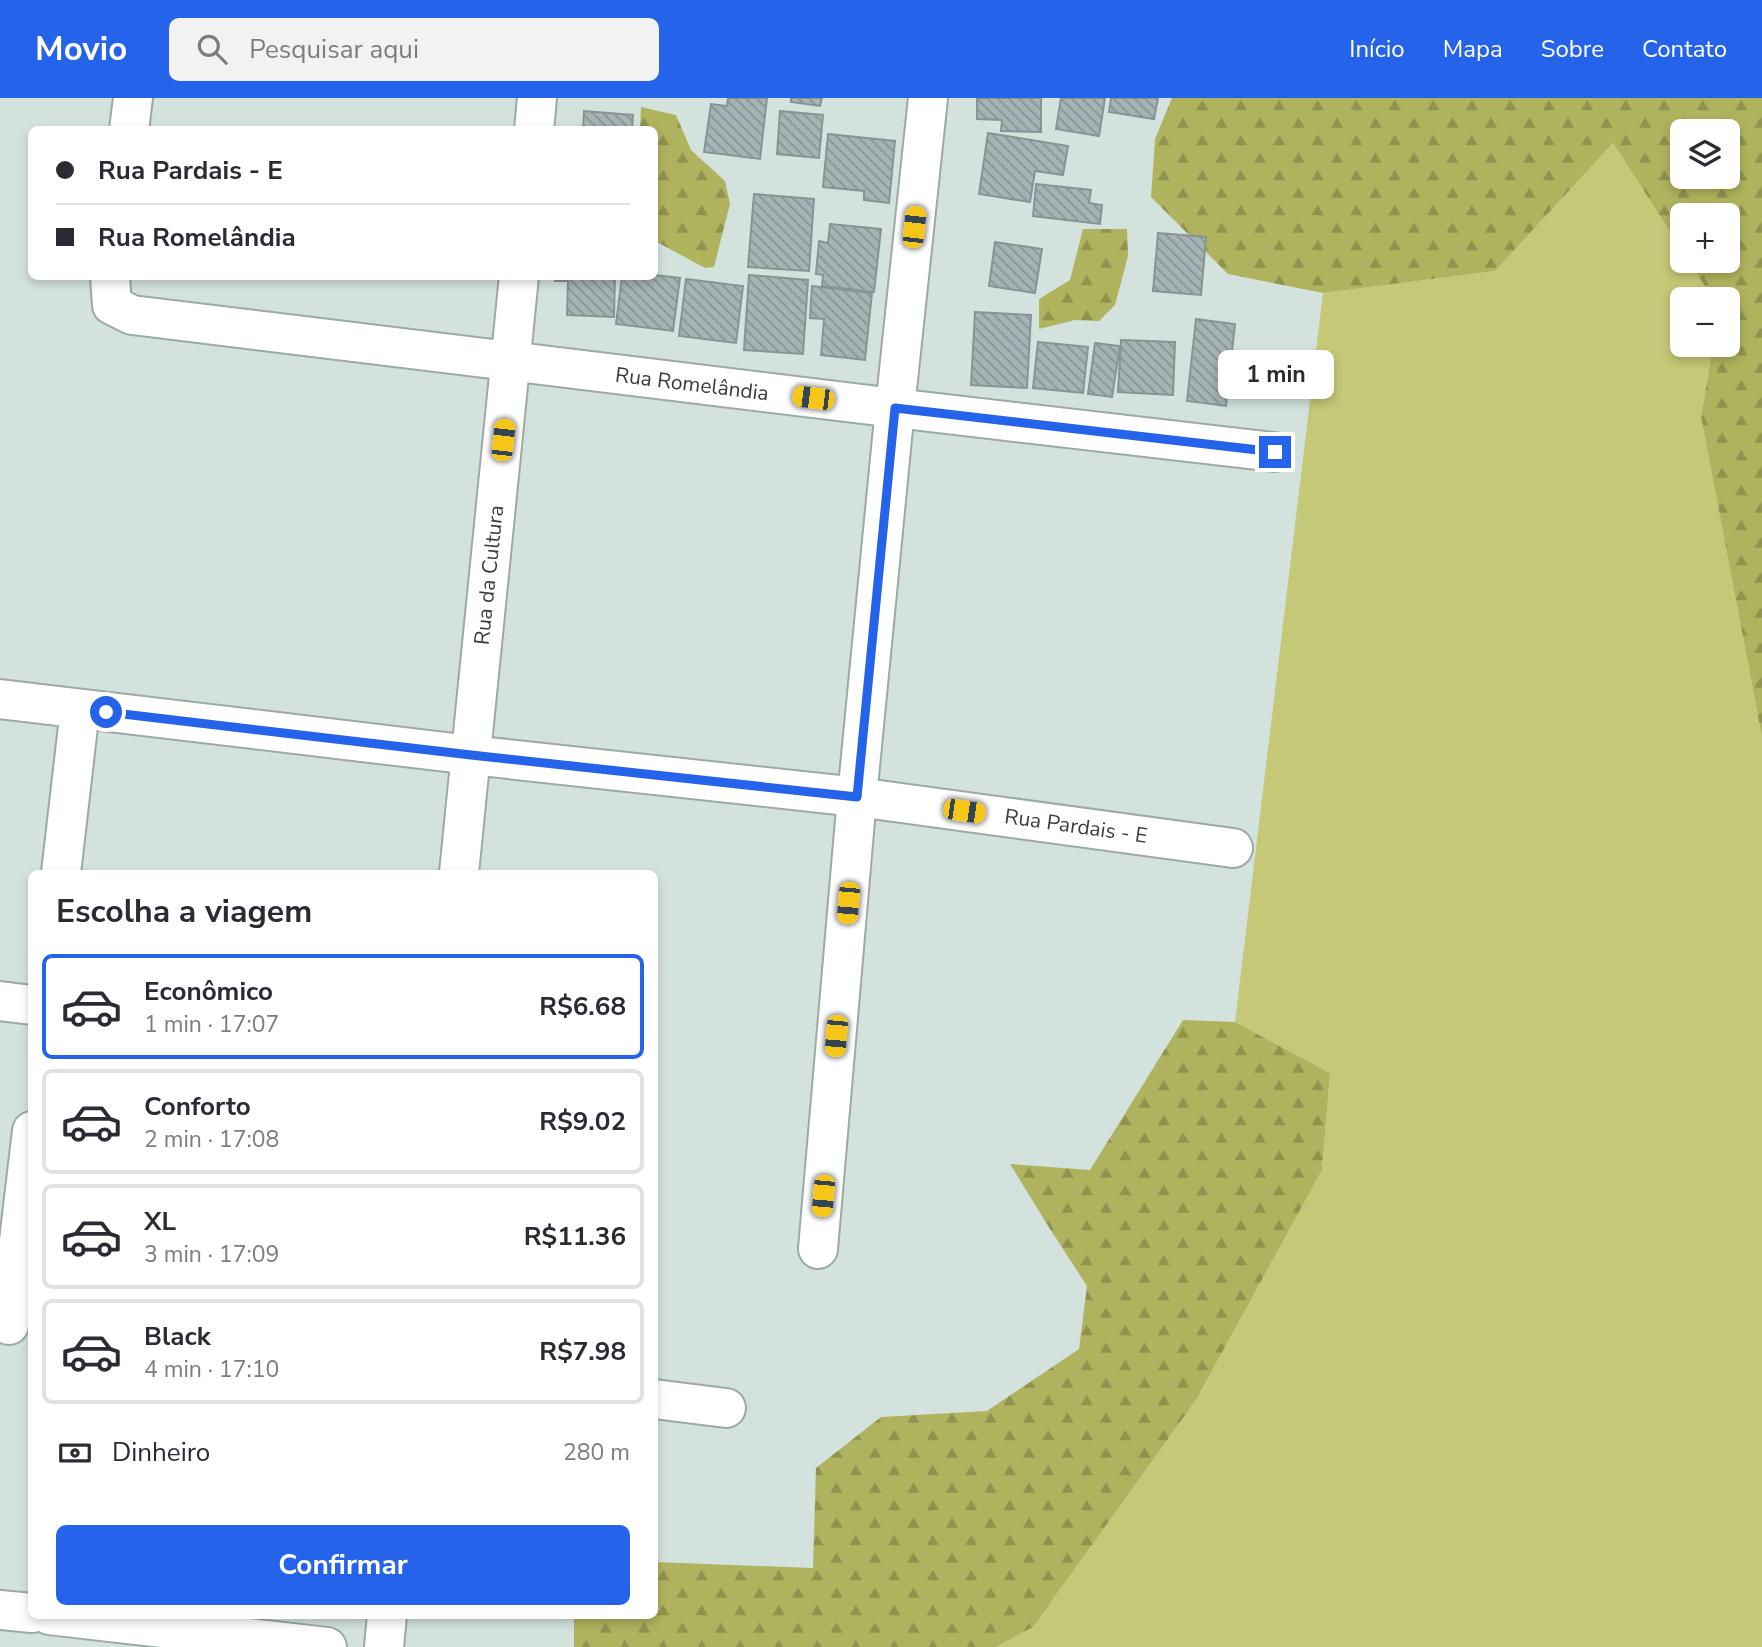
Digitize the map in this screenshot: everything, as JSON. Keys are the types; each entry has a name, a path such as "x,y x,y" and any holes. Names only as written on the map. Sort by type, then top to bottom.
{"street":[{"path":"129,126 132,98"},
{"path":"534,126 537,98"},
{"path":"818,1249 857,797 928,98"},
{"name":"Rua da Cultura","path":"459,870 519,280"},
{"name":"Rua Romelândia","path":"111,291 132,315 1275,452"},
{"name":"Rua Pardais - E","path":"0,699 471,755 857,797 1233,848"},
{"path":"61,870 80,709"},
{"path":"0,1001 28,1004"},
{"path":"14,1325 28,1174"},
{"path":"658,1400 726,1408"},
{"path":"0,1610 28,1613"},
{"path":"84,1619 327,1647"},
{"path":"384,1647 387,1619"}],"green space":[{"path":"1172,98 1762,98 1762,737 1701,417 1711,357 1740,357 1740,287 1705,287 1697,273 1740,273 1740,203 1670,203 1670,231 1613,143 1495,271 1323,293 1228,274 1151,197 1155,139"},
{"path":"641,107 676,115 691,150 725,181 730,204 714,267 705,268 658,243 658,126 640,126"},
{"path":"1613,143 1670,231 1670,273 1697,273 1705,287 1670,287 1670,357 1711,357 1701,417 1762,737 1762,1647 996,1647 1033,1627 1196,1400 1322,1170 1330,1073 1235,1022 1323,293 1495,271"},
{"path":"1083,229 1127,229 1128,256 1115,305 1099,321 1075,320 1039,329 1039,299 1070,280"},
{"path":"1183,1020 1235,1022 1330,1073 1322,1170 1196,1400 1033,1627 996,1647 574,1647 574,1619 658,1619 658,1562 813,1568 816,1468 881,1417 987,1411 1079,1349 1087,1286 1010,1164 1090,1170"}],"building":[{"path":"728,98 767,98 760,159 704,152 711,104 727,106"},
{"path":"791,98 822,98 820,106 791,102"},
{"path":"977,98 1041,98 1041,132 1001,131 1002,120 977,119"},
{"path":"1061,98 1105,98 1099,136 1056,129"},
{"path":"1111,98 1158,98 1154,119 1109,112"},
{"path":"584,111 633,115 632,126 583,126"},
{"path":"780,111 823,115 819,158 777,154"},
{"path":"988,133 1068,146 1063,175 1035,171 1030,202 979,194"},
{"path":"828,134 895,141 889,203 864,200 864,191 823,187"},
{"path":"1036,184 1091,190 1089,203 1102,205 1100,224 1033,216"},
{"path":"754,194 814,199 809,271 748,267"},
{"path":"830,224 881,229 874,292 822,286 823,275 816,274 819,241 828,243"},
{"path":"1158,233 1206,237 1201,295 1153,291"},
{"path":"995,242 1042,249 1035,293 989,286"},
{"path":"658,275 680,278 673,331 616,324 622,280 658,280"},
{"path":"749,275 808,280 803,354 744,350"},
{"path":"686,279 743,286 736,343 679,336"},
{"path":"615,280 614,317 567,315 568,281 555,281"},
{"path":"812,286 872,293 865,360 821,355 824,319 810,318"},
{"path":"975,312 1031,315 1027,388 971,385"},
{"path":"1196,319 1235,324 1226,406 1187,401"},
{"path":"1121,340 1175,342 1173,395 1118,392"},
{"path":"1038,342 1088,347 1083,393 1033,388"},
{"path":"1095,343 1120,346 1112,397 1088,394"}],"route":[{"path":"106,712 857,797 895,408 1275,452"}]}
